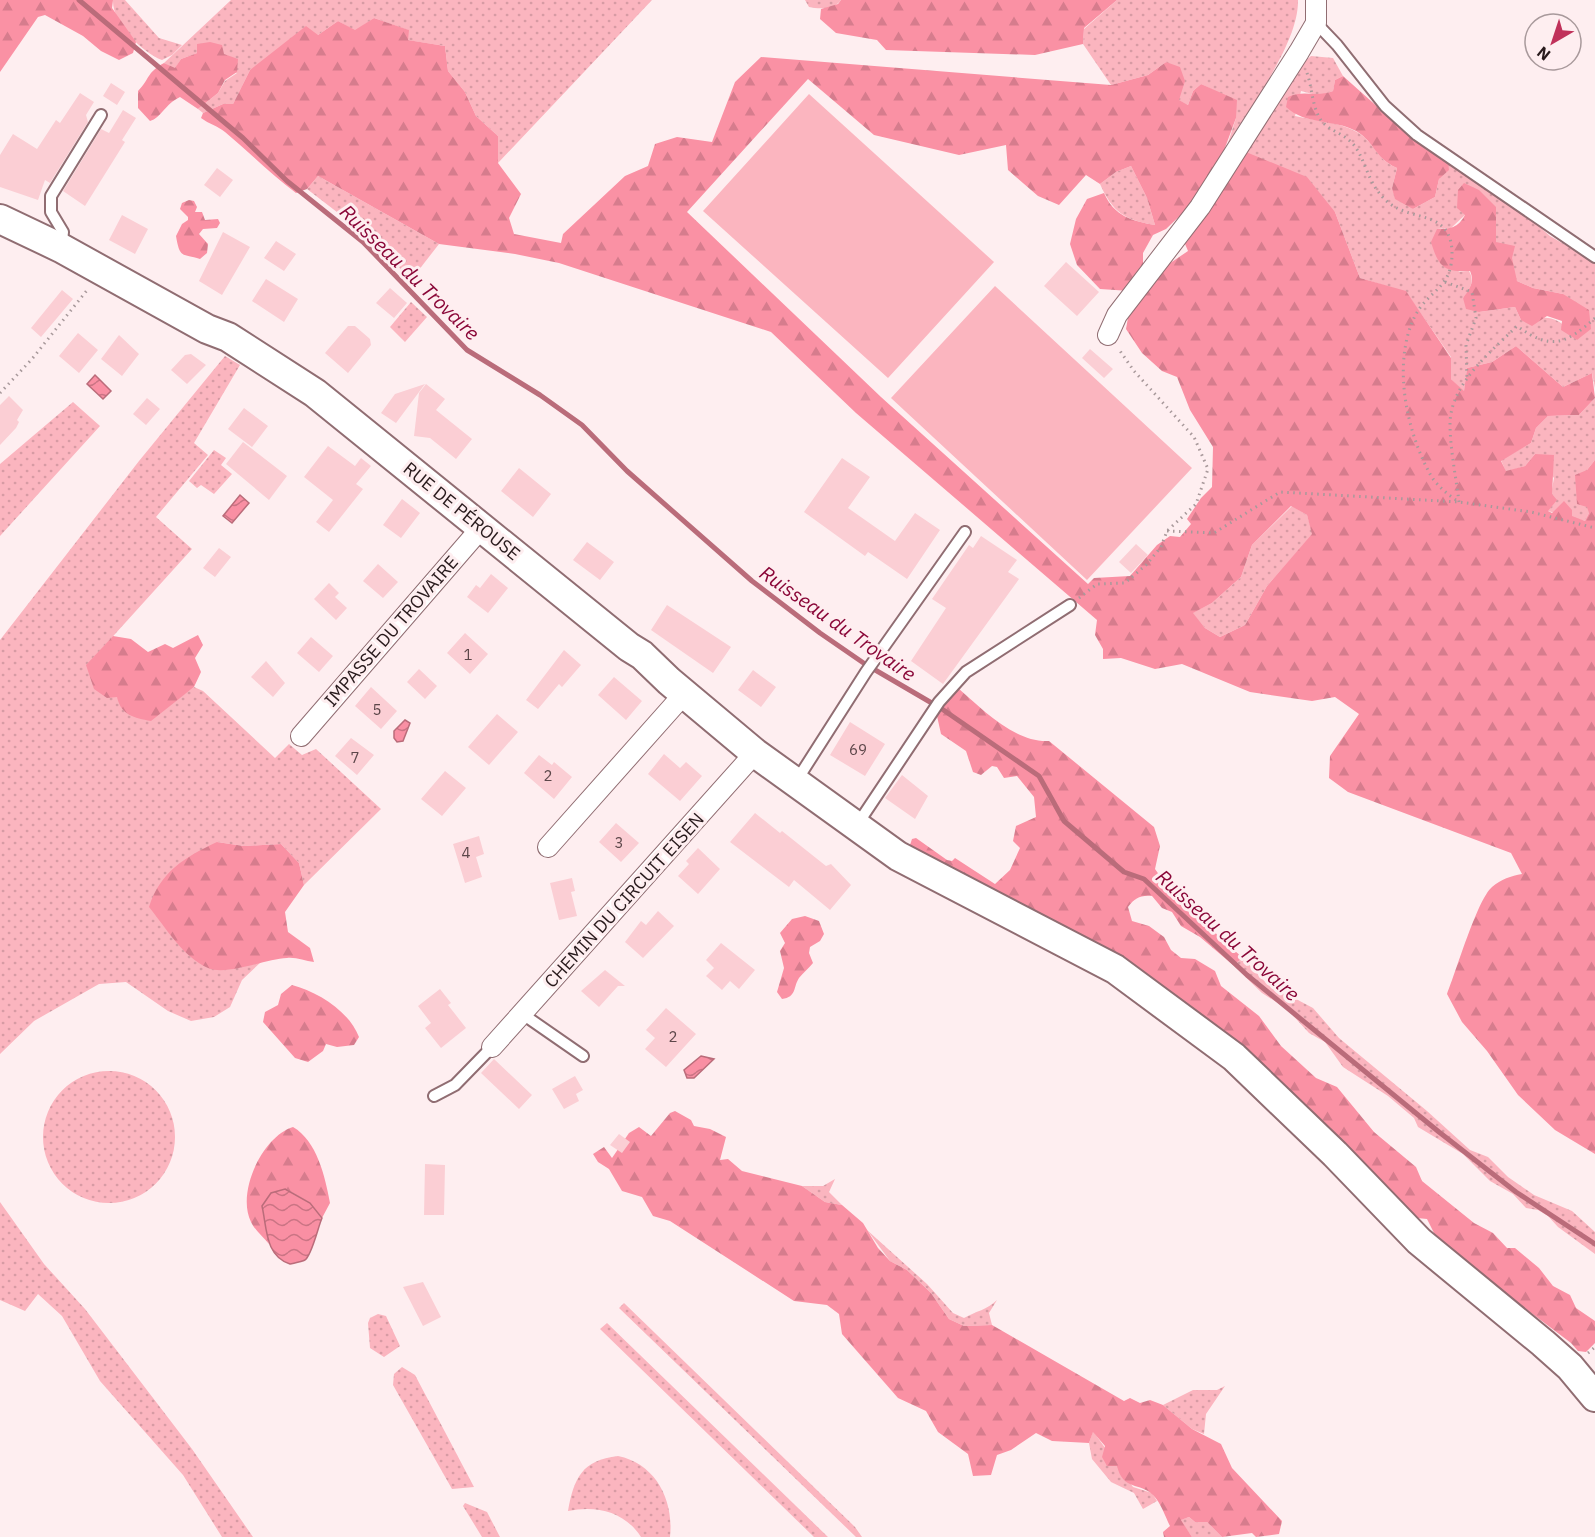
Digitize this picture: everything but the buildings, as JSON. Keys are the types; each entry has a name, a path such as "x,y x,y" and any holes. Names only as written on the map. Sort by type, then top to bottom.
{"street":[{"path":"1108,335 1117,315 1200,207 1299,52 1316,23 1316,0"},
{"name":"RUE DE PÉROUSE","path":"0,219 61,248 165,304 180,315 228,337 292,376 622,642 642,655 684,694 755,753 856,827 892,852 957,888 1115,969 1234,1058 1335,1154 1419,1241 1543,1343 1570,1368 1595,1397"},
{"name":"IMPASSE DU TROVAIRE","path":"301,736 482,527"},
{"path":"548,847 684,694"},
{"name":"CHEMIN DU CIRCUIT EISEN","path":"492,1047 670,851 755,753"}],"lane":[{"path":"1316,23 1337,45 1379,99 1417,135 1595,257"},
{"path":"61,248 63,232 51,212 51,196 101,115"},
{"path":"795,783 869,667 965,532"},
{"path":"856,827 936,706 966,672 1070,605"},
{"path":"521,1013 583,1056"},
{"path":"434,1096 455,1085 492,1047"}],"path":[{"path":"1299,52 1319,118 1331,130 1352,142 1370,183 1389,204 1417,216 1437,220 1445,229 1452,250 1445,282 1416,314 1406,343 1404,372 1411,429 1430,476 1459,502"},
{"path":"0,393 32,359 101,270"},
{"path":"1445,282 1472,292 1476,318 1466,345 1467,380"},
{"path":"1459,502 1450,422 1456,397 1479,363 1517,326 1533,338 1556,344 1574,336 1595,318"},
{"path":"1070,605 1097,584 1125,583 1161,547 1167,531 1196,504 1208,469 1194,438 1134,371 1108,335"},
{"path":"1167,531 1214,533 1280,492 1459,502 1531,512 1595,528"}],"shaded area":[{"path":"113,0 125,0 159,38 182,45 172,55 162,60 154,56 137,44 123,27 117,18"},
{"path":"231,0 652,0 498,163 498,136 476,116 465,92 448,71 445,46 407,40 408,30 374,18 355,31 338,21 318,35 250,70 233,104 223,104 203,113 198,109 218,93 225,81 237,73 197,53 181,59 175,69 164,63"},
{"path":"805,0 841,0 834,6 822,8 809,7"},
{"path":"1117,0 1298,0 1291,35 1282,55 1228,143 1236,118 1215,91 1201,84 1193,91 1188,105 1178,100 1184,80 1166,62 1148,75 1111,85 1083,44 1084,29"},
{"path":"1311,56 1333,58 1343,76 1335,80 1333,91 1320,96 1301,91 1295,116 1341,125 1362,135 1383,159 1397,168 1392,188 1413,209 1435,197 1439,179 1448,162 1550,236 1595,262 1595,388 1592,373 1563,387 1516,346 1492,362 1467,368 1464,392 1451,379 1451,357 1406,292 1360,278 1335,212 1246,152 1295,70","holes":["1496,207 1496,242 1517,281 1533,288 1563,294 1577,340 1564,326 1553,319 1521,320 1515,307 1479,312 1463,298 1471,285 1471,275 1469,271 1459,272 1437,229 1451,228 1465,215"]},
{"path":"809,94 994,262 888,378 703,211"},
{"path":"1131,166 1147,198 1155,225 1136,221 1121,214 1110,202 1100,184 1116,172"},
{"path":"318,176 439,244 411,280 372,239 307,189"},
{"path":"995,286 1192,468 1087,580 891,398"},
{"path":"411,302 427,317 405,342 390,327"},
{"path":"225,356 240,365 194,443 208,455 156,517 192,549 87,665 117,697 175,701 194,687 203,691 275,758 289,744 302,755 316,749 381,809 304,885 299,863 281,844 244,846 217,842 238,968 262,961 242,980 230,1007 214,1017 191,1021 168,1011 126,982 99,984 34,1021 0,1054 0,640 139,461"},
{"path":"1595,398 1595,460 1587,470 1589,513 1585,521 1548,511 1554,478 1535,454 1525,466 1506,472 1501,460 1531,443 1536,428 1548,416 1579,415"},
{"path":"73,402 100,426 0,536 0,464"},
{"path":"214,450 226,458 221,465 232,474 214,494 201,485 197,488 189,481"},
{"path":"1292,506 1307,515 1313,534 1267,586 1245,625 1220,637 1205,628 1192,613 1212,603 1241,577 1252,545"},
{"path":"1243,958 1266,983 1313,1008 1339,1038 1470,1150 1488,1157 1508,1177 1534,1195 1572,1211 1595,1232 1595,1254 1558,1227 1548,1216 1538,1210 1526,1208 1513,1194 1490,1181 1463,1154 1418,1127 1414,1118 1388,1096 1343,1067 1325,1042 1309,1033 1287,1009 1262,993 1233,965"},
{"path":"109,1071 134,1076 156,1090 170,1112 175,1137 170,1162 156,1184 134,1198 109,1203 84,1198 62,1184 48,1162 43,1137 48,1112 62,1090 84,1076"},
{"path":"835,1179 829,1192 842,1205 825,1202 802,1186 823,1186"},
{"path":"0,1202 44,1264 85,1309 192,1449 253,1537 222,1537 183,1475 100,1381 62,1316 38,1294 25,1311 0,1300"},
{"path":"867,1230 927,1284 953,1313 964,1318 997,1300 989,1313 992,1325 964,1326 949,1319 931,1293 907,1270 890,1261"},
{"path":"624,1303 855,1527 862,1537 856,1537 619,1308"},
{"path":"378,1314 386,1316 400,1346 384,1357 370,1348 368,1323 370,1318"},
{"path":"607,1323 828,1537 814,1537 600,1329"},
{"path":"402,1367 415,1375 474,1487 452,1489 393,1385 394,1374"},
{"path":"1225,1386 1206,1414 1204,1434 1192,1429 1163,1405 1193,1390 1217,1390"},
{"path":"1093,1431 1133,1487 1152,1493 1157,1501 1143,1509 1134,1493 1111,1482 1092,1459 1089,1443"},
{"path":"618,1456 643,1467 660,1486 669,1510 670,1537 641,1537 627,1522 609,1512 589,1509 568,1511 577,1480 588,1466 606,1458"},
{"path":"465,1503 487,1512 500,1537 482,1537 463,1506"},
{"path":"1189,1517 1195,1522 1207,1522 1222,1537 1192,1537 1180,1520"}],"green space":[{"path":"0,0 113,0 112,8 136,42 133,53 119,60 101,51 83,36 45,15 38,17 0,72"},
{"path":"841,0 1117,0 1084,28 1083,44 1035,55 886,50 877,40 836,33 820,19 821,9 838,4"},
{"path":"374,18 409,30 408,40 445,46 448,71 465,92 476,116 498,136 498,163 521,194 509,218 514,234 561,243 563,234 625,176 648,166 655,144 677,137 712,142 735,82 761,57 1111,85 1148,75 1166,62 1180,67 1185,81 1179,100 1188,105 1193,91 1201,84 1237,100 1236,118 1219,164 1187,209 1166,229 1153,235 1143,253 1143,265 1130,291 1100,289 1077,265 1070,244 1076,219 1087,199 1104,193 1118,212 1139,222 1155,225 1147,198 1131,166 1116,172 1100,184 1086,175 1059,205 1038,196 1008,170 1006,145 959,155 874,135 808,79 687,212 881,397 1088,584 1094,578 1130,576 1157,545 1170,536 1180,537 1191,524 1187,519 1201,498 1212,487 1213,447 1190,410 1177,377 1162,371 1142,353 1126,329 1129,312 1157,272 1188,251 1183,239 1246,152 1307,177 1335,212 1360,278 1406,291 1451,358 1451,379 1464,391 1467,368 1492,362 1516,346 1563,387 1592,373 1595,398 1579,415 1548,416 1536,428 1531,443 1501,461 1506,471 1525,466 1535,454 1554,455 1552,494 1557,500 1548,511 1552,513 1564,501 1572,510 1572,516 1585,521 1589,513 1587,507 1577,504 1575,475 1587,470 1595,460 1595,1154 1555,1130 1518,1095 1487,1051 1462,1022 1447,994 1486,894 1499,882 1522,874 1511,853 1348,792 1329,778 1330,756 1359,714 1335,697 1312,701 1250,692 1182,664 1155,669 1121,658 1103,659 1103,649 1095,635 1097,620 856,413 771,332 559,263 515,254 439,244 318,176 307,189 296,193 225,132 201,118 203,113 223,104 233,104 250,70 306,26 318,35 338,21 355,30","holes":["1291,506 1307,515 1312,534 1267,586 1245,625 1220,637 1205,628 1193,613 1212,603 1241,577 1252,545"]},
{"path":"210,42 222,45 224,54 238,59 237,72 225,80 218,93 198,109 180,97 150,121 138,108 138,91 151,73 164,63 175,68 181,59 197,53 197,44"},
{"path":"1343,76 1418,143 1448,162 1449,170 1439,179 1435,197 1413,209 1395,199 1392,188 1397,168 1383,159 1363,136 1347,127 1302,117 1286,107 1288,97 1333,91 1335,80"},
{"path":"1464,183 1479,190 1496,207 1496,242 1515,246 1512,258 1517,281 1533,288 1563,294 1589,310 1591,329 1577,340 1561,330 1562,321 1547,316 1532,326 1521,320 1515,307 1479,312 1466,309 1463,298 1472,282 1470,271 1454,271 1443,266 1436,257 1431,242 1437,229 1453,227 1460,223 1465,215 1457,208 1458,190"},
{"path":"189,200 194,201 197,207 195,212 202,212 205,220 218,219 220,223 217,228 203,229 199,234 208,244 207,253 200,259 183,254 179,249 176,236 182,224 188,220 180,209 182,203"},
{"path":"198,635 203,645 195,658 201,672 194,687 151,721 129,715 122,708 117,697 107,698 94,689 86,665 113,636 131,639 148,652 165,644 173,648"},
{"path":"958,688 988,715 1012,731 1024,737 1049,741 1154,827 1160,846 1155,869 1165,883 1196,906 1218,936 1243,958 1233,965 1200,937 1181,926 1172,912 1162,908 1152,896 1138,898 1128,907 1132,921 1149,926 1164,937 1171,950 1181,958 1195,959 1215,971 1221,986 1259,1016 1281,1046 1316,1078 1337,1087 1374,1132 1416,1167 1422,1181 1474,1223 1493,1233 1507,1248 1515,1248 1539,1268 1553,1286 1570,1295 1576,1308 1595,1321 1595,1343 1586,1352 1578,1351 1571,1343 1439,1243 1427,1219 1417,1218 1296,1104 915,853 910,845 912,839 916,838 947,860 952,861 955,858 995,884 1010,870 1020,848 1013,841 1016,826 1036,817 1034,797 1017,776 1004,778 997,767 992,766 981,775 973,772 966,751 941,734 937,716"},
{"path":"217,842 244,846 281,844 299,863 304,885 285,912 288,932 310,948 314,962 287,958 236,969 216,970 199,963 176,941 149,907 160,884 175,867"},
{"path":"805,916 819,921 824,934 820,941 810,947 809,953 813,963 799,978 792,994 782,999 777,992 784,968 780,951 785,943 780,933 792,919"},
{"path":"292,985 312,992 340,1011 359,1037 354,1045 337,1047 326,1044 323,1051 308,1062 295,1058 263,1022 265,1012 278,1005 281,994"},
{"path":"675,1111 691,1120 694,1126 710,1129 726,1137 720,1160 728,1159 742,1171 802,1186 825,1202 842,1205 863,1223 878,1248 890,1261 907,1270 931,1293 949,1319 964,1326 992,1325 1124,1401 1130,1398 1140,1403 1150,1400 1163,1405 1192,1429 1221,1444 1232,1468 1282,1521 1279,1534 1256,1537 1252,1533 1222,1537 1207,1522 1195,1522 1189,1517 1181,1520 1192,1537 1164,1537 1163,1532 1170,1526 1158,1502 1148,1491 1123,1479 1117,1466 1107,1466 1102,1457 1105,1446 1093,1432 1089,1443 1052,1441 1036,1433 1011,1450 997,1455 991,1475 973,1476 968,1454 938,1432 926,1411 898,1398 842,1334 839,1314 827,1305 794,1301 670,1221 653,1216 642,1197 622,1191 609,1169 598,1162 593,1154 604,1147 612,1158 629,1133 639,1127 651,1136 670,1113"},
{"path":"293,1127 308,1141 319,1160 330,1203 322,1218 310,1203 286,1189 262,1206 269,1244 256,1230 247,1210 250,1181 255,1167 272,1141 282,1132"}],"water":[{"path":"95,375 111,391 103,399 87,384"},
{"path":"240,495 249,503 232,523 223,516"},
{"path":"405,720 410,723 403,741 397,742 394,738 394,731"},
{"path":"701,1056 714,1059 694,1078 687,1078 684,1070"},
{"path":"285,1189 310,1203 322,1218 308,1257 303,1261 290,1264 276,1255 271,1248 262,1206 271,1193"}],"waterway":[{"name":"Ruisseau du Trovaire","path":"79,0 243,138 287,181 363,242 467,350 540,395 582,425 627,471 752,581 820,633 865,664 942,709 1039,776 1064,821 1124,872 1144,879 1247,975 1439,1132 1516,1192 1595,1244"}]}
